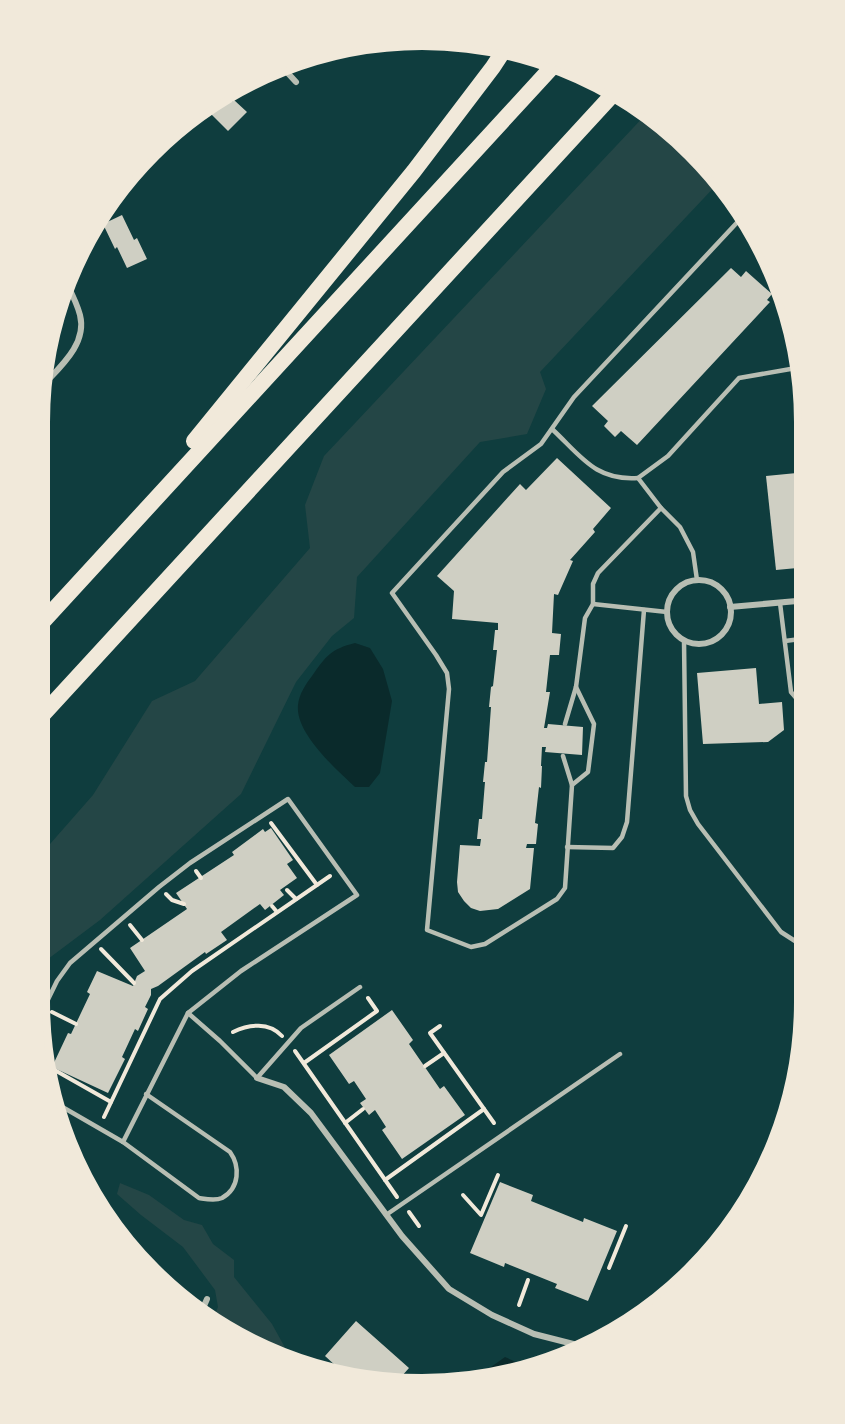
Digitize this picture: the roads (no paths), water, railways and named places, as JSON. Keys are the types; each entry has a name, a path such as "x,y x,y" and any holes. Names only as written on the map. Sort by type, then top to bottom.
{"highway":[{"path":"64,598 273,346 414,171 501,55"},
{"path":"46,618 550,69"},
{"path":"46,712 611,97"}],"street":[{"path":"287,72 296,82"},
{"path":"50,377 70,354 82,330 80,315 70,292"},
{"path":"697,580 715,585 728,598 730,607 727,626 713,640 694,644 684,641 672,629 667,612 668,603 679,587 697,580"},
{"path":"730,607 798,601"},
{"path":"257,1078 284,1087 311,1113 402,1236 449,1289 492,1315 534,1334 576,1345"},
{"path":"204,1307 207,1299"}],"lane":[{"path":"563,756 572,785 566,888 557,898 484,944 471,947 427,930 449,689 447,673 392,593 503,472 541,444 574,397 739,221"},
{"path":"552,429 601,473 618,478 638,478 668,456 739,378 794,368"},
{"path":"638,478 661,508 680,527 693,552 697,580"},
{"path":"565,724 576,687 585,618 593,604 593,584 598,573 661,508"},
{"path":"780,603 791,692 798,700"},
{"path":"593,604 667,612"},
{"path":"567,846 613,848 622,837 627,822 644,610"},
{"path":"784,641 798,639"},
{"path":"684,641 686,796 690,810 698,824 781,932 798,941"},
{"path":"572,785 588,772 594,724 576,687"},
{"path":"46,1004 57,981 70,963 159,887 190,863 288,799 357,895 241,971 188,1013 123,1142"},
{"path":"188,1013 257,1078 301,1028 360,987"},
{"path":"386,1215 620,1054"},
{"path":"61,1106 123,1142 199,1198 210,1200 222,1198 232,1189 237,1178 237,1166 230,1152 146,1094"}]}
